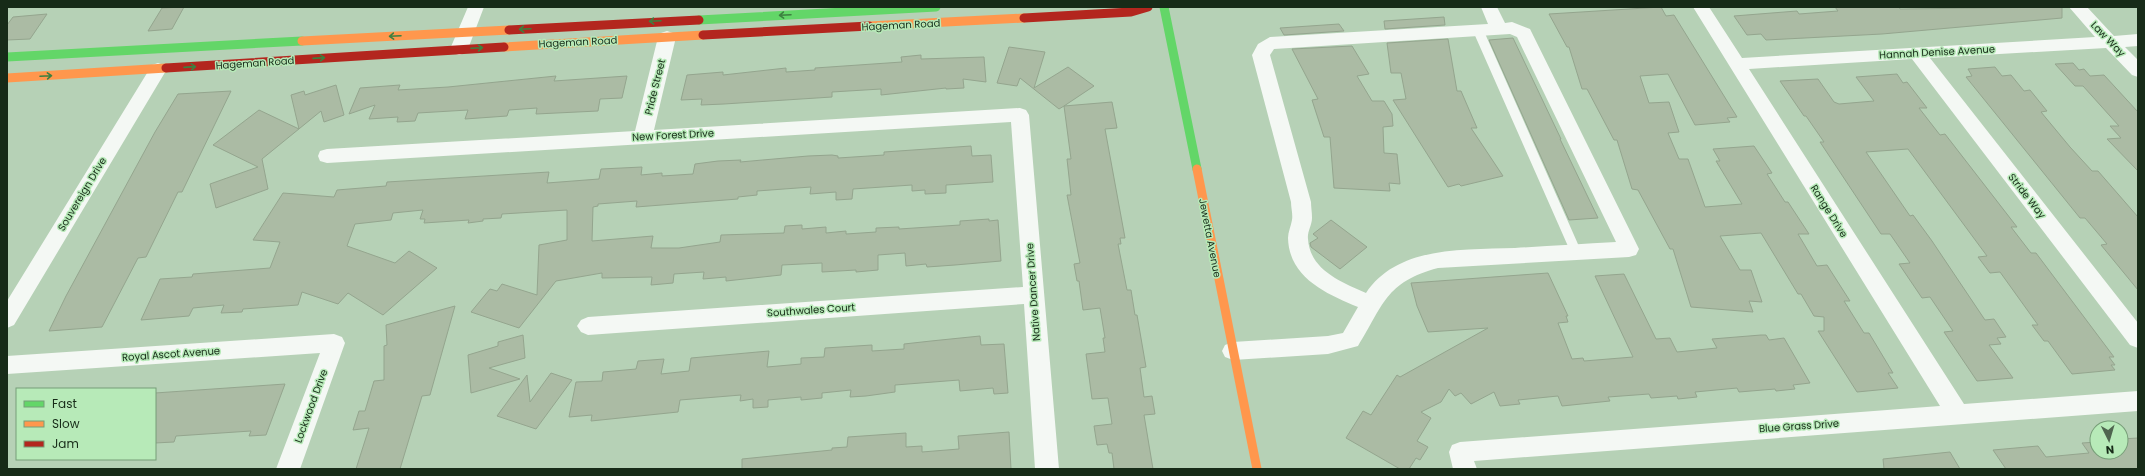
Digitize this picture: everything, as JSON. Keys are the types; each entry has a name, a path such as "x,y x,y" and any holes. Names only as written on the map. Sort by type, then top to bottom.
{"main road":[{"name":"Hageman Road","path":"7,58 936,7"},
{"name":"Hageman Road","path":"7,78 459,49 1131,12 1148,7"},
{"name":"Jewetta Avenue","path":"1164,7 1257,469"},
{"path":"158,69 182,57 254,53 304,41"}],"street":[{"path":"459,49 476,7"},
{"path":"1489,7 1500,28"},
{"name":"Range Drive","path":"1701,7 1958,414"},
{"name":"Law Way","path":"2077,7 2138,71"},
{"path":"1233,351 1328,345 1350,340 1379,291 1394,278 1417,265 1438,260 1629,249 1524,33 1512,28 1500,28 1270,43 1264,48 1260,55 1301,202 1302,218 1298,236 1300,252 1307,267 1318,279 1371,304"},
{"name":"Pride Street","path":"643,137 667,37"},
{"name":"Hannah Denise Avenue","path":"1736,64 2138,40"},
{"name":"Stride Way","path":"1916,53 2138,339"},
{"name":"Souvereign Drive","path":"7,319 158,69"},
{"name":"New Forest Drive","path":"327,156 1020,114"},
{"name":"Native Dancer Drive","path":"1020,114 1047,469"},
{"name":"Southwales Court","path":"588,326 1034,295"},
{"name":"Royal Ascot Avenue","path":"7,365 334,343"},
{"name":"Lockwood Drive","path":"288,469 334,343"},
{"name":"Blue Grass Drive","path":"1463,461 1958,414 2138,401"}],"lane":[{"path":"1478,30 1576,252"}],"building":[{"path":"184,7 172,29 148,31 162,8"},
{"path":"1661,7 1666,16 1674,15 1737,117 1727,118 1730,122 1695,125 1668,74 1640,76 1649,103 1669,102 1679,132 1668,133 1679,159 1688,159 1705,207 1742,204 1716,161 1720,161 1713,149 1754,146 1772,173 1767,174 1785,202 1788,202 1809,234 1798,234 1817,266 1827,265 1850,301 1844,301 1864,333 1869,333 1893,373 1888,373 1898,388 1857,392 1818,331 1824,331 1824,317 1814,316 1801,294 1798,294 1761,233 1720,236 1740,270 1751,270 1762,302 1749,301 1753,312 1691,307 1673,249 1670,249 1638,190 1632,189 1617,140 1614,140 1587,89 1582,89 1569,47 1567,47 1549,14"},
{"path":"1835,7 1899,7 1900,9 2062,7 2062,18 1882,34 1766,40 1761,34 1747,35 1734,16 1797,11 1799,14 1838,11"},
{"path":"47,14 30,39 7,40 7,25 13,17"},
{"path":"1444,17 1445,25 1385,29 1384,21"},
{"path":"1339,24 1344,31 1284,35 1280,28"},
{"path":"1513,38 1598,218 1569,220 1489,40"},
{"path":"1448,39 1457,91 1461,91 1477,128 1471,128 1503,176 1461,186 1459,184 1448,187 1393,100 1406,99 1401,73 1391,73 1387,43"},
{"path":"1352,46 1369,74 1357,76 1372,101 1384,101 1392,114 1393,126 1383,127 1384,153 1397,154 1400,184 1389,183 1390,191 1334,188 1330,137 1324,137 1312,100 1318,99 1292,49"},
{"path":"1009,47 1045,52 1034,88 1068,67 1094,86 1059,109 1020,78 1017,86 997,83"},
{"path":"921,55 921,59 984,57 986,82 963,79 964,88 946,88 881,95 881,89 832,92 832,97 724,104 701,105 702,99 681,100 687,75 723,72 723,75 786,68 786,72 815,70 815,68 902,62 901,57"},
{"path":"2073,63 2079,70 2084,69 2090,76 2104,75 2138,112 2138,171 2107,139 2121,138 2110,126 2119,126 2083,86 2075,86 2055,64"},
{"path":"1995,67 2002,76 2011,75 2024,91 2030,90 2047,111 2041,112 2070,147 2092,171 2098,171 2138,217 2138,290 2101,245 2107,244 2085,218 2080,218 1966,77 1972,76 1968,69"},
{"path":"1897,74 1903,83 1907,82 1927,108 1919,108 1940,135 1945,134 2017,227 2011,227 2031,253 2036,253 2114,357 2109,357 2115,365 2111,365 2115,370 2072,374 2048,341 2044,341 2032,325 2038,325 2000,272 1990,273 1978,257 1987,256 1908,149 1866,152 1910,216 1913,215 1932,241 1985,320 1994,319 2006,337 1997,338 2001,344 1989,345 2013,378 1977,381 1944,332 1953,331 1930,297 1922,298 1899,264 1910,263 1890,234 1881,234 1820,142 1824,142 1780,81 1818,79 1834,102 1839,104 1874,101 1856,77"},
{"path":"556,76 554,81 627,76 622,98 600,99 598,111 536,114 537,108 509,110 507,116 465,119 468,110 418,113 415,121 397,122 398,117 369,119 375,105 349,114 360,88 400,85 398,90 448,87"},
{"path":"336,85 344,115 324,122 321,111 299,129 291,95 304,91 305,95"},
{"path":"231,91 182,192 178,192 146,257 138,258 102,327 49,331 66,296 155,132 178,94"},
{"path":"1112,102 1117,128 1105,129 1125,238 1120,238 1121,244 1118,244 1127,290 1131,290 1135,315 1137,315 1146,367 1140,368 1144,397 1152,396 1155,414 1144,415 1153,469 1114,469 1112,453 1109,453 1107,444 1097,445 1094,426 1112,424 1108,398 1092,399 1086,354 1105,352 1103,338 1105,338 1100,308 1083,310 1079,281 1077,281 1074,264 1080,263 1067,195 1071,195 1067,159 1071,159 1064,106"},
{"path":"259,110 299,129 262,159 268,189 216,208 210,184 258,167 213,145"},
{"path":"971,146 972,156 991,155 993,182 946,185 946,193 925,194 925,190 912,191 912,185 853,189 852,199 836,200 836,192 810,194 811,187 757,191 757,195 738,197 738,199 636,207 637,201 598,204 598,206 593,207 592,241 653,236 651,248 679,248 720,242 721,235 784,233 785,226 802,225 802,229 826,227 826,233 846,231 846,234 876,232 876,228 899,227 899,229 960,225 960,221 989,219 989,221 998,220 1001,261 927,267 926,264 906,266 905,253 878,255 878,270 856,272 856,270 822,272 822,263 782,265 781,275 726,281 726,277 703,279 704,272 674,274 673,283 651,285 652,277 602,278 602,273 556,281 519,328 471,312 490,289 497,291 502,284 537,295 539,245 567,240 567,210 502,214 501,218 483,219 483,221 468,223 469,220 424,223 425,219 420,219 423,210 393,213 391,220 355,224 347,246 395,263 409,251 437,268 383,315 348,293 338,304 302,292 298,305 243,309 242,312 221,313 224,305 193,308 189,316 141,320 160,279 192,277 193,274 270,268 280,242 253,240 283,193 334,197 337,190 386,186 387,182 549,172 547,183 599,179 601,169 642,167 641,175 662,173 662,176 693,174 695,164 718,161 741,160 740,162 832,155 838,156 838,158 884,155 884,152"},
{"path":"1331,220 1367,247 1340,269 1311,247 1310,243 1318,238 1313,234"},
{"path":"1548,273 1568,316 1566,316 1568,322 1558,323 1572,359 1583,358 1584,361 1633,357 1595,276 1624,274 1656,339 1670,338 1677,352 1717,348 1712,339 1761,335 1766,335 1769,340 1784,338 1810,383 1793,385 1795,389 1776,391 1775,389 1739,392 1737,388 1695,392 1697,397 1678,399 1677,396 1651,398 1649,394 1608,397 1610,401 1562,406 1558,396 1518,400 1520,404 1500,406 1494,392 1471,404 1461,393 1455,396 1449,389 1441,402 1421,412 1431,418 1417,441 1428,447 1420,460 1416,458 1409,469 1400,469 1346,438 1363,411 1371,415 1397,375 1400,377 1488,328 1428,332 1417,306 1411,283"},
{"path":"455,306 430,395 422,396 400,469 356,469 369,428 353,430 359,411 365,411 374,381 384,380 384,346 387,345 386,325"},
{"path":"523,335 525,358 489,368 520,379 471,393 468,355 498,346 498,342"},
{"path":"980,336 981,345 1004,344 1008,393 994,394 993,388 960,391 959,380 895,385 895,392 866,396 850,397 851,390 822,393 822,398 801,400 801,397 768,400 768,407 753,408 753,399 740,401 741,395 680,400 678,412 591,421 592,415 569,417 576,382 602,381 603,372 636,369 638,361 664,359 661,374 689,371 691,358 769,351 767,367 801,364 801,358 824,357 825,348 872,345 872,351 904,349 904,344"},
{"path":"551,373 572,380 536,429 497,416 527,375 530,402"},
{"path":"285,384 266,435 249,436 251,431 176,436 174,442 156,443 156,393"},
{"path":"1009,432 1011,469 742,469 742,459 832,450 832,448 847,447 848,437 906,433 906,447 922,446 922,452 959,449 958,436"},
{"path":"2138,438 2138,469 2006,469 1993,450 2038,446 2046,457 2089,453 2089,460 2129,460 2129,439"},
{"path":"2082,443 2089,443 2089,453"},
{"path":"1950,452 1960,469 1884,469 1883,459"}],"traffic: fast":[{"path":"699,20 936,7"},
{"path":"1164,7 1197,169"},
{"path":"7,57 302,41"}],"traffic: slow":[{"path":"869,26 1024,18"},
{"path":"302,41 509,30"},
{"path":"504,47 703,35"},
{"path":"7,78 166,68"},
{"path":"1197,169 1257,469"}],"traffic: jam":[{"path":"1024,18 1131,12 1148,7"},
{"path":"509,30 699,20"},
{"path":"703,35 869,26"},
{"path":"166,68 504,47"}]}
